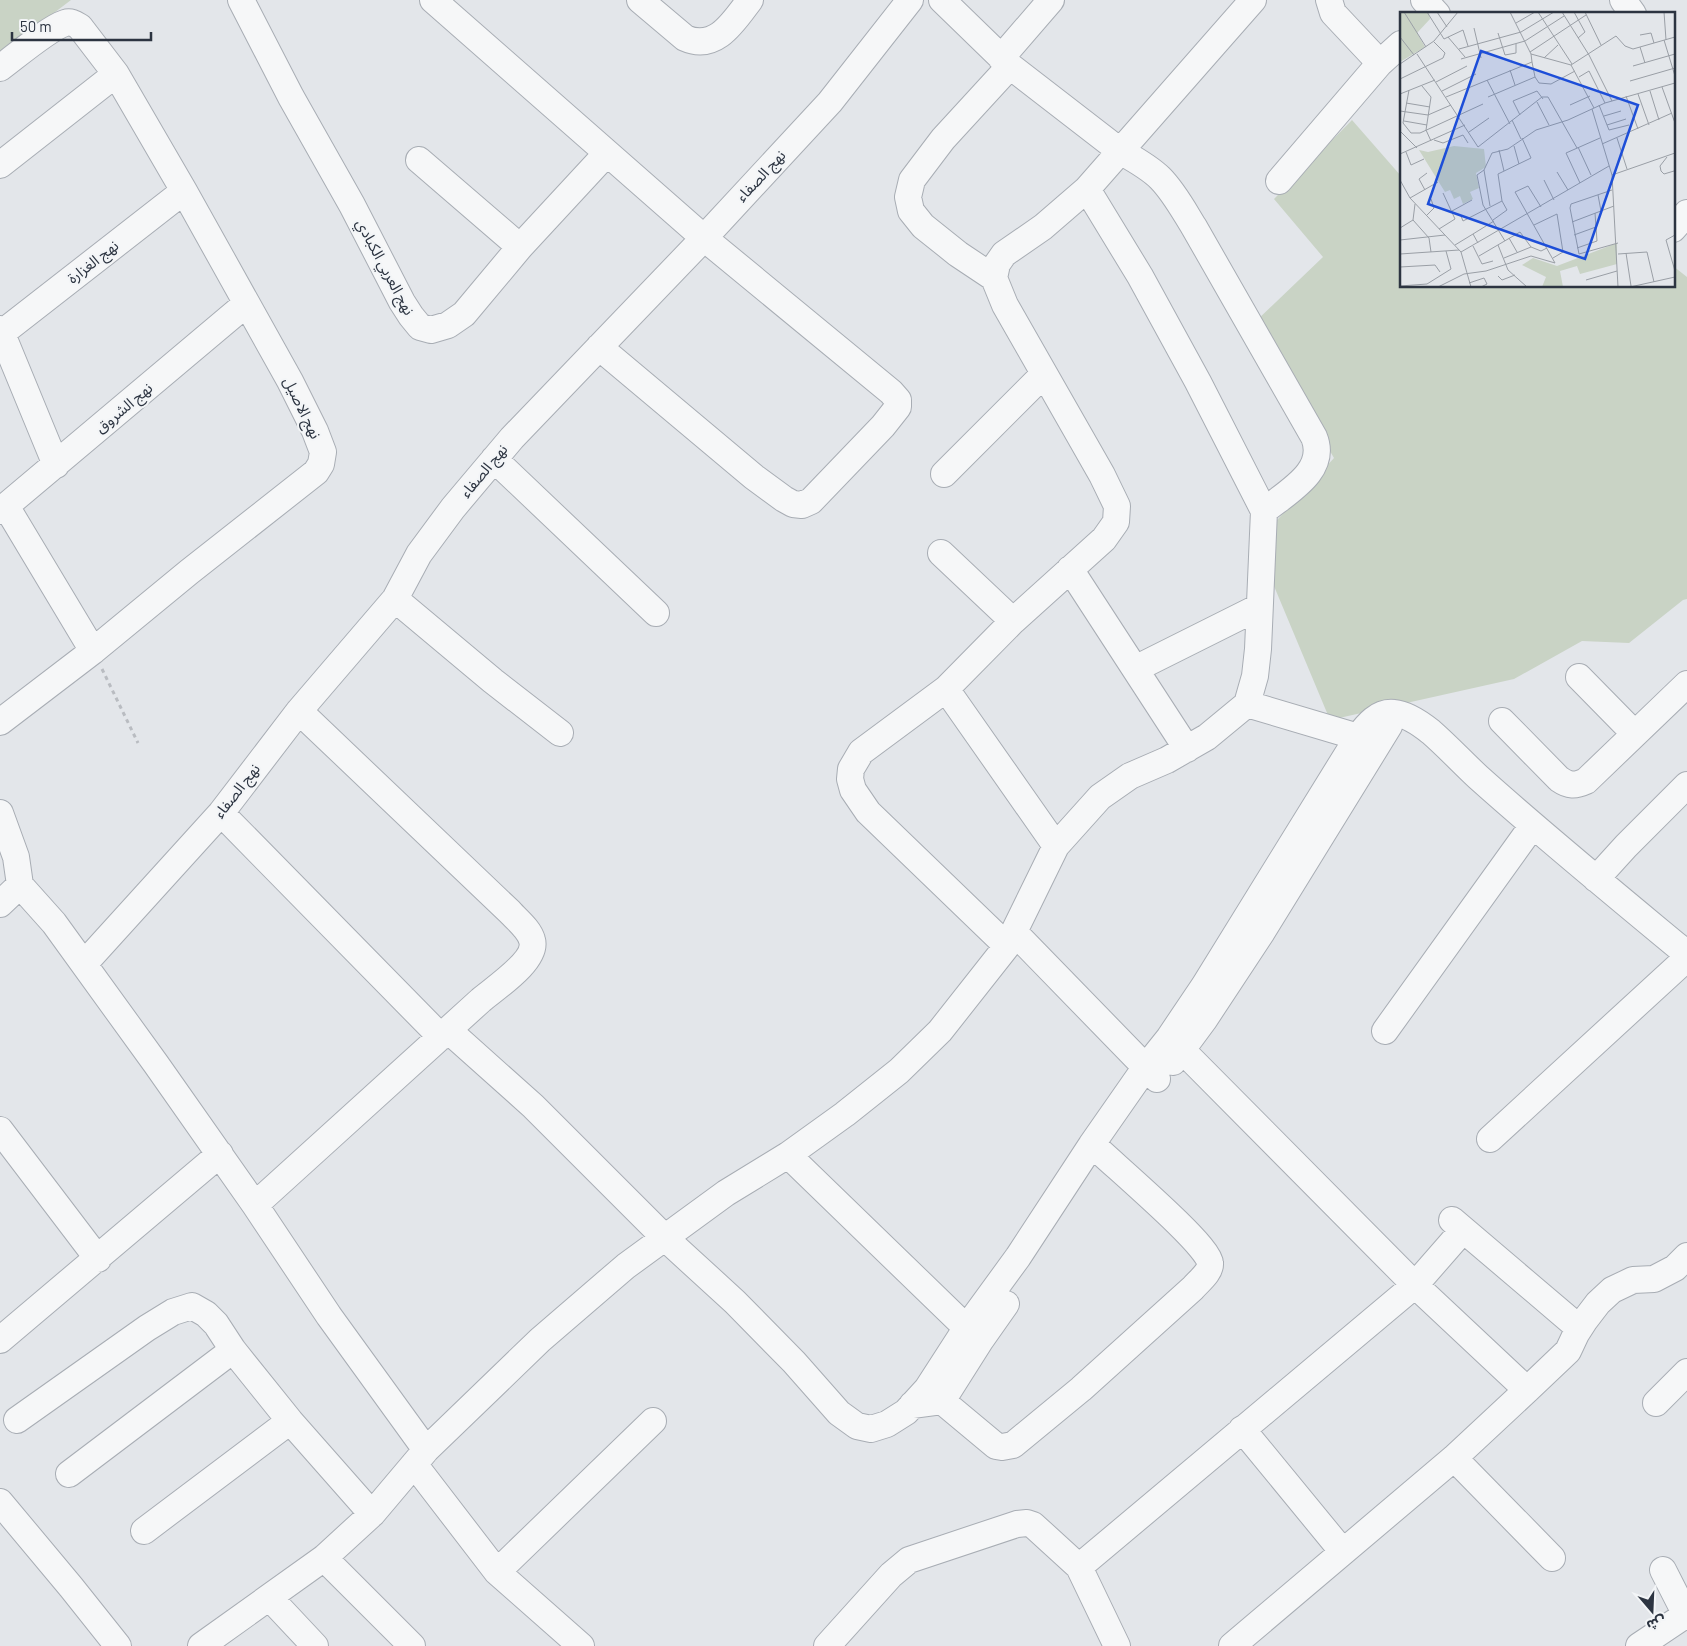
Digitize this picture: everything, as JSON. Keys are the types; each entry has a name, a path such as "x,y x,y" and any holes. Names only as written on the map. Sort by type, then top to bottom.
{"street":[{"name":"نهج العربي الكبادي","path":"241,0 291,97 352,205 402,302 420,327 431,330 448,325 464,314 520,247 607,153"},
{"path":"433,0 704,238 891,392 898,400 898,407 894,414 812,501 802,505 794,504 784,500 754,477 599,347"},
{"path":"640,0 685,38 694,42 711,40 721,34 729,27 750,0"},
{"name":"نهج الصفاء","path":"84,964 221,813 300,711 395,599 419,554 453,508 494,459 830,102 910,0"},
{"path":"942,0 1005,62 1120,151 1140,162 1160,178 1176,199 1318,446 1318,455 1314,466 1305,478 1264,510"},
{"path":"1051,0 912,180 908,196 911,210 923,226 958,254 994,278 1005,305 1102,475 1117,506 1116,522 1104,539 1013,621 946,689 861,752 851,769 850,779 853,790 868,812 1011,939 1151,1074"},
{"path":"994,278 997,264 1004,254 1043,227 1087,189 1253,0"},
{"path":"1328,0 1333,13 1380,63"},
{"path":"1623,0 1632,12"},
{"name":"نهج الاصيل","path":"0,68 54,29 66,23 73,23 80,27 116,74 184,191 290,381 315,431 323,452 321,464 316,472 196,566 93,651 0,722"},
{"path":"1279,181 1380,63 1400,45"},
{"path":"0,165 116,74"},
{"path":"419,160 520,247"},
{"path":"201,1646 324,1558 372,1514 420,1457 540,1340 626,1266 726,1193 788,1154 845,1114 899,1071 940,1030 1011,939 1056,846 1100,797 1130,776 1167,760 1207,737 1247,704 1255,676 1264,510 1198,382 1140,276 1087,189"},
{"name":"نهج الغزارة","path":"1,331 184,191"},
{"path":"1674,229 1687,213"},
{"name":"نهج الشروق","path":"3,508 246,304"},
{"path":"1,331 56,465"},
{"path":"944,474 1044,374"},
{"path":"494,459 656,613"},
{"path":"3,508 93,651"},
{"path":"940,553 1013,621"},
{"path":"1070,569 1187,749"},
{"path":"395,599 493,682 560,733"},
{"path":"1135,669 1258,606"},
{"path":"1579,677 1635,734"},
{"path":"1502,722 1559,779 1568,785 1577,785 1586,781 1687,684"},
{"path":"946,689 1056,846"},
{"path":"1247,704 1358,737"},
{"path":"255,1205 516,970 532,952 532,939 510,912 300,711"},
{"path":"221,813 444,1034 533,1106 664,1237 748,1315 794,1362 839,1413 857,1426 871,1428 888,1424 927,1398 974,1334 1018,1257 1099,1150 1151,1074 1262,932 1389,726 1393,712"},
{"path":"1176,1044 1204,986 1358,737 1367,725 1379,715 1393,712 1404,715 1430,731 1478,777 1687,956 1490,1139"},
{"path":"1596,879 1687,785"},
{"path":"0,813 16,857 20,885 54,923 220,1154 497,1572 581,1646"},
{"path":"1385,1031 1533,825"},
{"path":"0,904 20,885"},
{"path":"1176,1044 1415,1285 1527,1390"},
{"path":"0,1130 98,1259"},
{"path":"927,1398 996,1446 1002,1448 1013,1445 1081,1389 1193,1288 1209,1270 1210,1260 1203,1249 1099,1150"},
{"path":"1,1337 98,1259 220,1154"},
{"path":"788,1154 974,1334"},
{"path":"1079,1567 1415,1285 1458,1225 1579,1328"},
{"path":"1232,1646 1454,1458 1527,1390 1568,1351 1579,1328 1598,1303 1612,1290 1633,1280 1654,1278 1675,1268 1687,1256"},
{"path":"17,1420 146,1328 182,1308 192,1306 206,1314 216,1324 233,1350 290,1421 372,1514"},
{"path":"70,1474 233,1350"},
{"path":"1656,1403 1687,1372"},
{"path":"144,1531 290,1421"},
{"path":"497,1572 653,1421"},
{"path":"1242,1429 1343,1552"},
{"path":"1454,1458 1552,1558"},
{"path":"0,1502 118,1646"},
{"path":"827,1646 891,1575 909,1560 1022,1523 1033,1525 1079,1567 1117,1646"},
{"path":"324,1558 412,1646"},
{"path":"1639,1646 1687,1616 1663,1570"},
{"path":"270,1598 315,1646"}],"path":[{"path":"93,651 138,743"}],"green space":[{"path":"0,0 71,0 0,54"},
{"path":"1352,120 1400,175 1400,288 1674,288 1674,267 1687,277 1687,599 1683,600 1629,643 1582,641 1514,679 1330,720 1256,543 1334,458 1255,322 1323,257 1274,199"}]}
